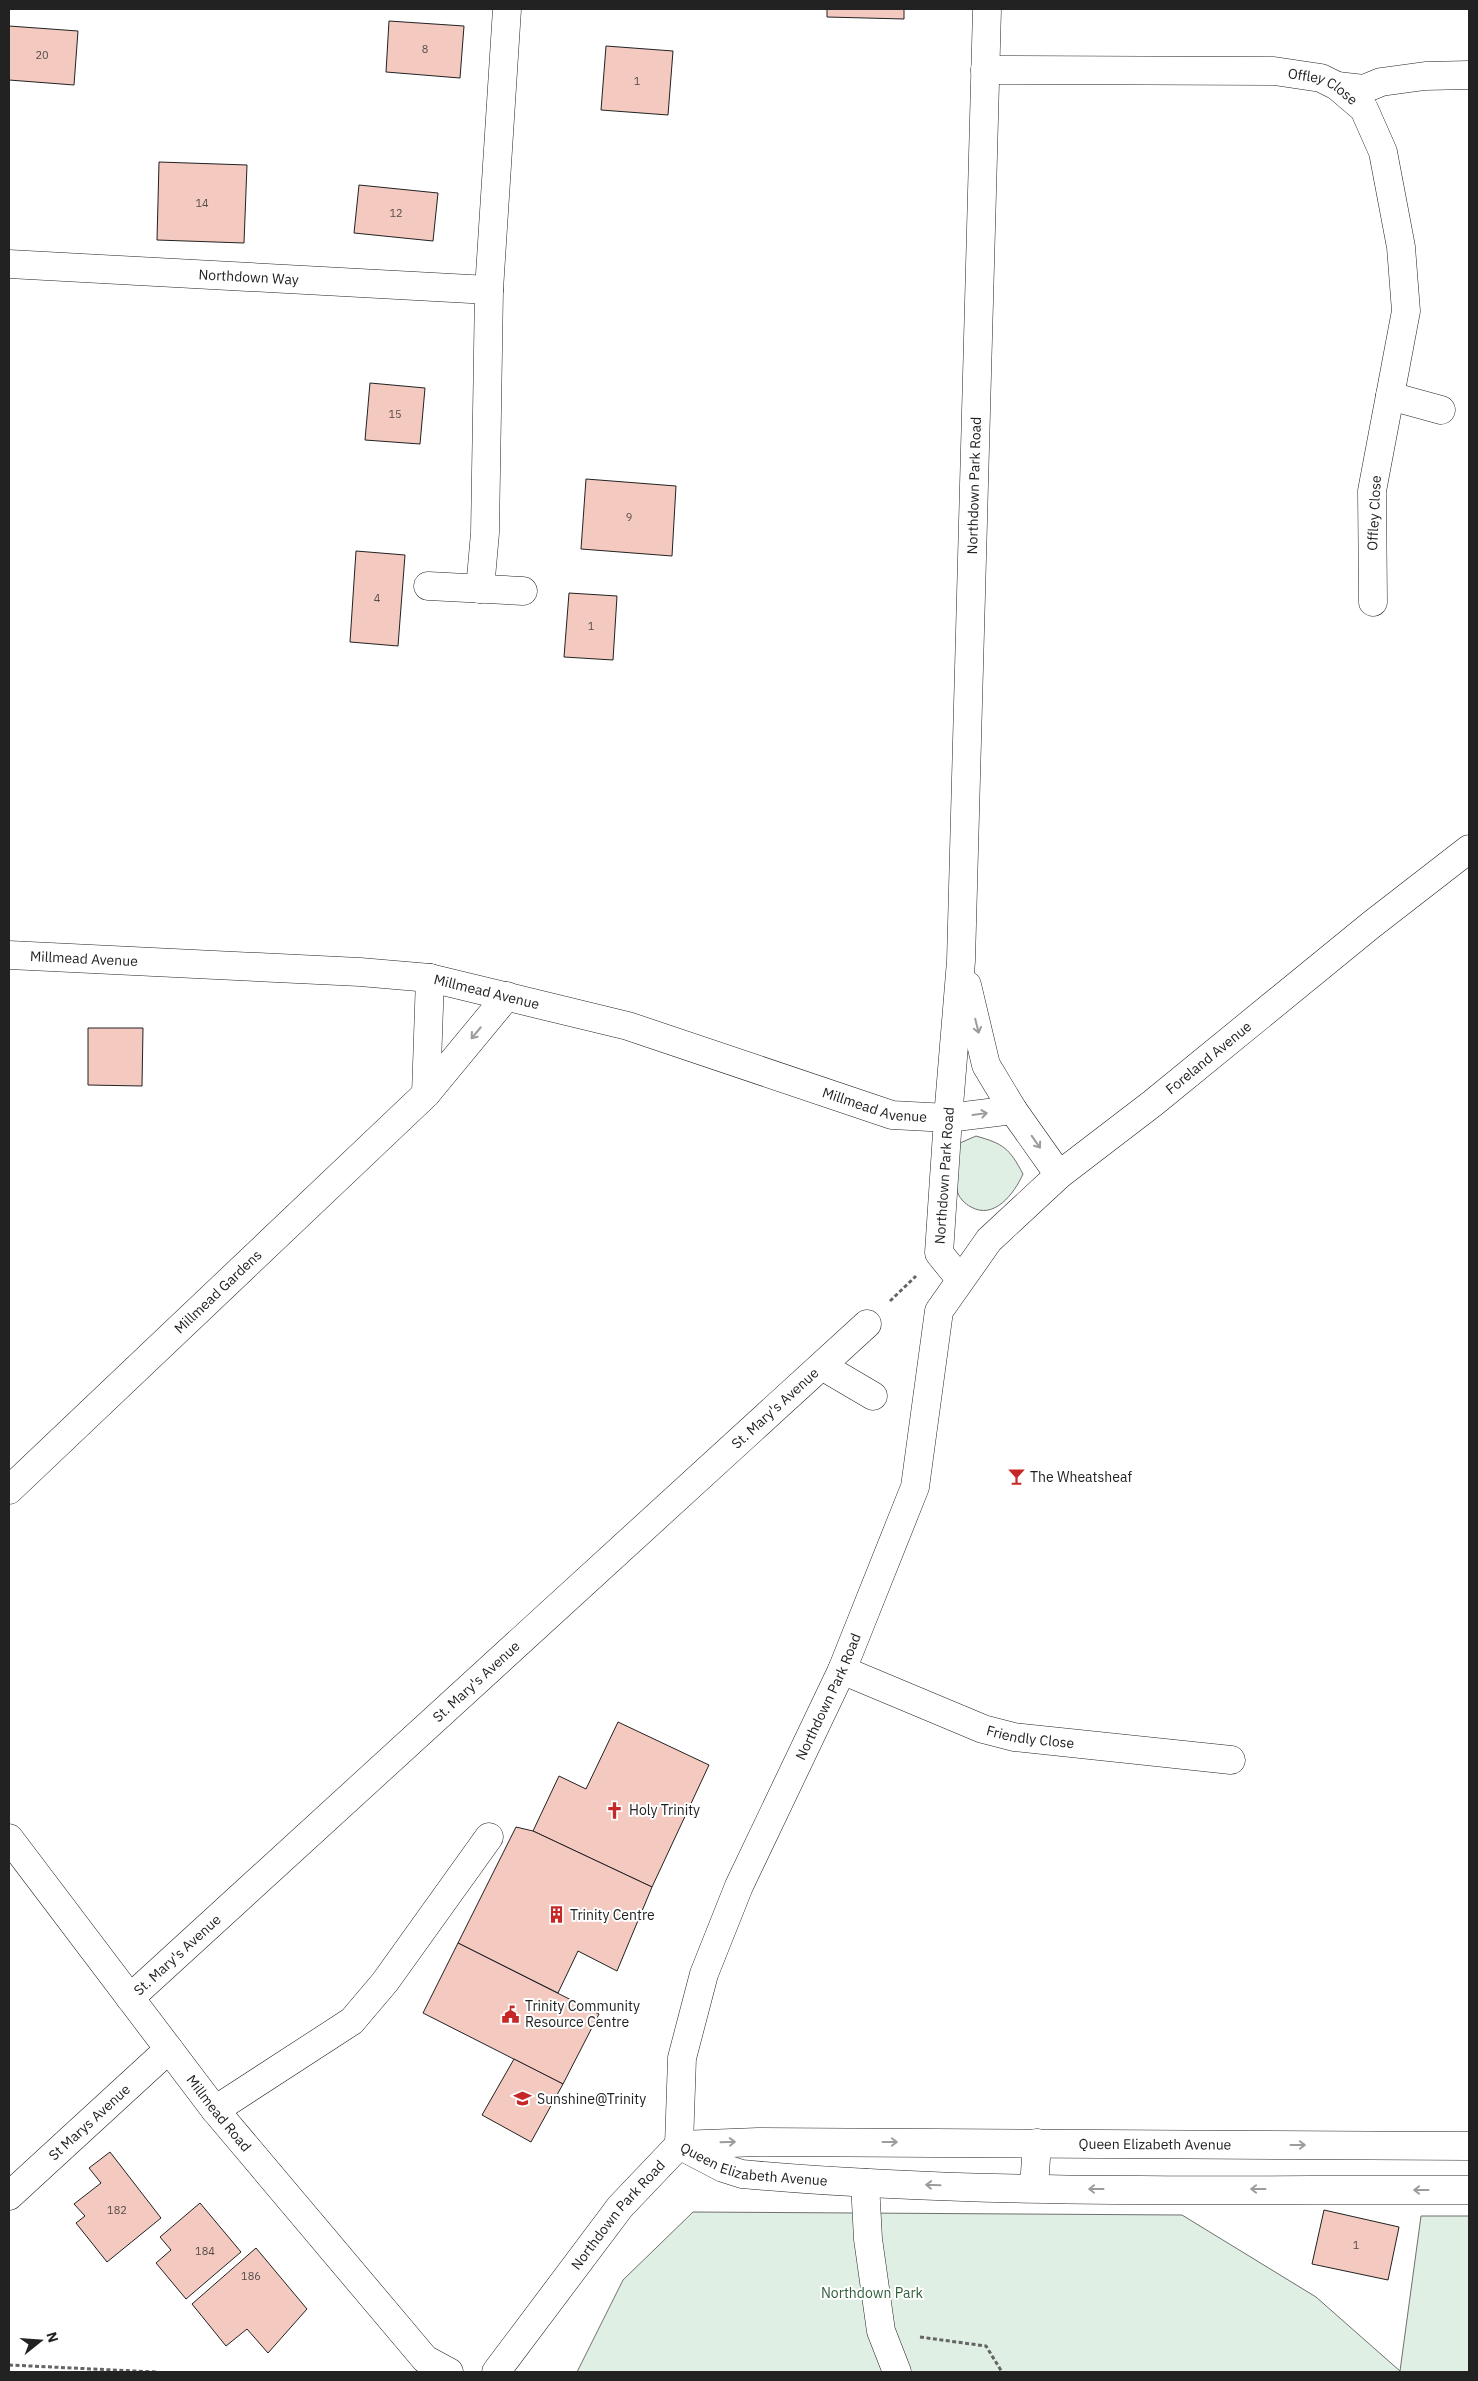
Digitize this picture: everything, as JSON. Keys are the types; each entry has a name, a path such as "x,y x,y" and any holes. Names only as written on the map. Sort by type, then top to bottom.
{"street":[{"path":"480,589 485,532 489,290 507,9"},
{"name":"Northdown Park Road","path":"496,2372 620,2207 679,2145 682,2058 704,1974 739,1886 842,1670 915,1486 939,1312 960,1279 940,1253 948,1118 962,961 987,9"},
{"name":"Offley Close","path":"985,70 1274,71 1321,78 1337,86 1364,109 1382,152 1401,247 1406,311 1372,491 1373,602"},
{"path":"1337,86 1364,89 1381,82 1425,76 1469,75"},
{"name":"Northdown Way","path":"9,264 489,290"},
{"path":"1390,396 1442,410"},
{"path":"428,586 523,591"},
{"name":"Foreland Avenue","path":"960,1279 989,1240 1059,1175 1153,1104 1371,925 1469,849"},
{"name":"Millmead Avenue","path":"9,955 360,972 430,978 628,1026 892,1115 948,1118 1013,1110"},
{"name":"Northdown Park Road","path":"962,961 986,1065 1013,1110 1059,1175"},
{"path":"426,1094 430,978"},
{"name":"Millmead Gardens","path":"9,1490 426,1094 508,996"},
{"name":"St. Mary's Avenue","path":"130,1998 866,1324"},
{"name":"St. Mary's Avenue","path":"822,1366 873,1396"},
{"name":"Friendly Close","path":"842,1670 982,1729 1014,1737 1080,1746 1231,1760"},
{"path":"215,2110 352,2020 385,1982 489,1837"},
{"name":"Millmead Road","path":"9,1838 215,2110 425,2359 449,2372"},
{"name":"St Marys Avenue","path":"9,2196 169,2049"},
{"name":"Queen Elizabeth Avenue","path":"679,2145 758,2142 1469,2146"},
{"path":"1034,2188 1037,2143"},
{"name":"Queen Elizabeth Avenue","path":"679,2145 723,2168 742,2174 865,2183 1034,2188 1469,2190"},
{"path":"865,2183 868,2239 881,2331 898,2372"}],"path":[{"path":"866,1324 940,1253"},
{"path":"881,2331 986,2346 1002,2372"},
{"path":"9,2365 156,2372"}],"green space":[{"path":"976,1136 1005,1148 1014,1158 1023,1174 1009,1197 995,1208 988,1210 979,1210 969,1206 960,1198 957,1190 960,1143"},
{"name":"Northdown Park","path":"693,2212 1182,2215 1316,2297 1400,2371 1421,2216 1469,2216 1469,2372 577,2372 623,2280"}],"building":[{"path":"827,9 904,9 904,19 827,17"},
{"path":"389,21 464,26 460,78 386,72"},
{"path":"9,26 78,31 74,85 9,80"},
{"path":"606,46 673,51 668,115 601,110"},
{"path":"159,162 247,165 244,243 157,240"},
{"path":"359,185 438,193 433,241 354,233"},
{"path":"370,383 425,388 420,444 365,440"},
{"path":"586,479 676,486 672,556 581,549"},
{"path":"356,551 405,555 398,646 350,642"},
{"path":"569,593 617,596 613,660 564,657"},
{"path":"88,1028 143,1028 142,1086 88,1085"},
{"name":"Holy Trinity","path":"618,1722 709,1765 652,1887 533,1831 559,1776 586,1789"},
{"name":"Trinity Centre","path":"516,1827 533,1831 652,1887 617,1971 578,1951 558,1993 458,1943"},
{"name":"Trinity Community Resource Centre","path":"458,1943 599,2014 563,2084 423,2013"},
{"name":"Sunshine@Trinity","path":"514,2059 563,2084 531,2142 482,2115"},
{"path":"110,2152 161,2218 107,2262 76,2223 85,2216 74,2204 101,2183 89,2168"},
{"path":"200,2203 241,2252 186,2299 156,2263 171,2250 160,2237"},
{"path":"1324,2210 1399,2227 1388,2280 1312,2264"},
{"path":"256,2248 307,2309 268,2353 247,2329 226,2346 192,2304"}],"place":[{"name":"The Wheatsheaf","path":"1016,1477"},
{"name":"Holy Trinity","path":"615,1810"},
{"name":"Trinity Centre","path":"556,1915"},
{"name":"Trinity Community Resource Centre","path":"511,2014"},
{"name":"Sunshine@Trinity","path":"523,2099"}]}
